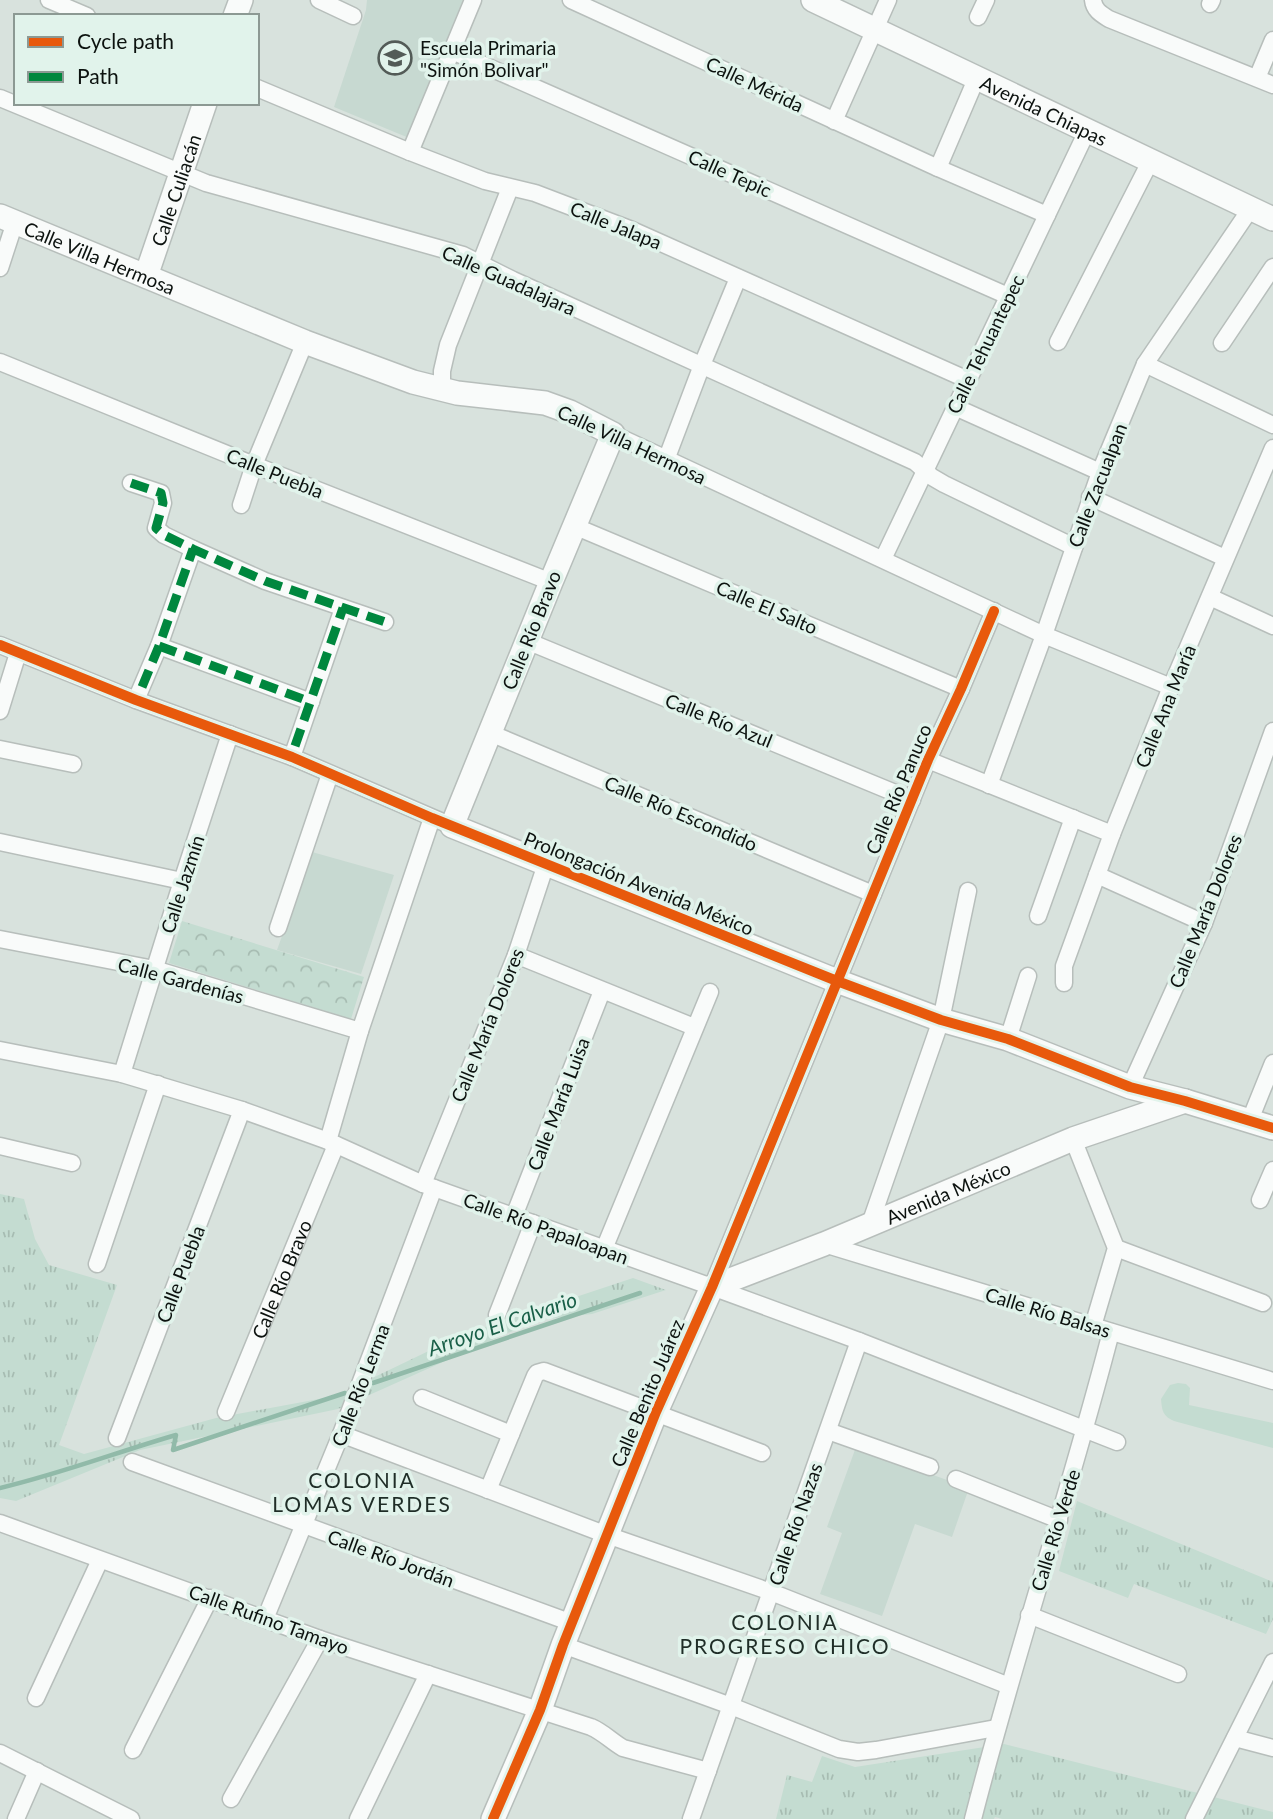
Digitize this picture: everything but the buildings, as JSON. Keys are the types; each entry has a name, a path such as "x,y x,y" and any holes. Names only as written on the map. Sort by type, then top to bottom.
{"street":[{"path":"50,0 82,14"},
{"path":"319,0 353,16"},
{"path":"410,152 473,0"},
{"name":"Calle Mérida","path":"571,0 1047,215"},
{"name":"Avenida Chiapas","path":"813,0 1273,219"},
{"path":"834,121 888,0"},
{"path":"978,17 986,0"},
{"path":"1094,2 1099,13 1109,19 1273,85"},
{"path":"1256,78 1273,40"},
{"name":"Calle Tepic","path":"452,51 1008,296"},
{"path":"938,168 978,77"},
{"name":"Calle Jalapa","path":"259,89 485,181 535,193 632,230 968,380"},
{"name":"Calle Guadalajara","path":"17,105 206,183 463,255 904,457 944,484 1074,547"},
{"name":"Calle Culiacán","path":"146,276 204,105"},
{"name":"Calle Tehuantepec","path":"883,559 1088,130"},
{"path":"1058,341 1151,160"},
{"path":"442,390 442,371 448,345 510,188"},
{"name":"Calle Zacualpan","path":"989,785 1044,635 1090,497 1145,364 1251,208"},
{"path":"0,268 7,219"},
{"name":"Calle Villa Hermosa","path":"7,219 305,342 413,382 442,390 545,403 570,412 666,460 1044,635 1171,687"},
{"path":"1222,342 1273,267"},
{"path":"666,460 738,278"},
{"path":"241,505 254,465 305,342"},
{"name":"Calle Puebla","path":"0,362 551,582"},
{"path":"1145,364 1273,425"},
{"path":"955,407 1100,472"},
{"name":"Calle Río Bravo","path":"226,1412 332,1143 360,1031 442,822 490,733 613,434"},
{"name":"Calle Ana María","path":"1064,983 1064,966 1112,834 1225,558 1267,481 1273,448"},
{"path":"131,483 161,493 163,503 156,525 158,531 193,550 265,581 385,622"},
{"path":"1090,497 1225,558"},
{"name":"Calle El Salto","path":"574,526 961,689"},
{"path":"136,699 159,646 193,550"},
{"path":"1210,597 1273,626"},
{"path":"293,752 343,608"},
{"name":"Calle Río Panuco","path":"837,981 928,760 994,611"},
{"name":"Calle Río Azul","path":"527,641 912,800"},
{"name":"Prolongación Avenida México","path":"0,645 230,734 293,752 330,774 442,822 837,981 941,1020 1008,1039 1130,1087 1273,1128"},
{"path":"159,646 311,702"},
{"path":"0,711 18,653"},
{"name":"Calle María Dolores","path":"1130,1087 1204,923 1273,732"},
{"name":"Calle Río Escondido","path":"490,733 873,894"},
{"name":"Calle Jazmín","path":"122,1074 230,734"},
{"path":"0,749 73,764"},
{"path":"928,760 1112,834"},
{"path":"278,928 330,774"},
{"path":"1038,916 1073,818"},
{"path":"0,842 182,881"},
{"name":"Calle María Dolores","path":"429,1186 516,955 546,864"},
{"path":"1097,875 1204,923"},
{"path":"870,1224 941,1020 968,891"},
{"name":"Calle Gardenías","path":"0,939 154,969 360,1031"},
{"path":"516,955 695,1027"},
{"path":"1008,1039 1028,976"},
{"name":"Calle Benito Juárez","path":"493,1819 540,1710 563,1645 656,1412 712,1287 837,981"},
{"name":"Calle María Luisa","path":"514,1216 602,991"},
{"path":"604,1249 710,992"},
{"name":"Calle Río Papaloapan","path":"2,1054 122,1074 242,1110 332,1143 429,1186 859,1341 1117,1441"},
{"path":"1250,1120 1273,1063"},
{"path":"97,1264 158,1084"},
{"name":"Avenida México","path":"712,1287 824,1244 1073,1139 1185,1101"},
{"name":"Calle Puebla","path":"117,1438 242,1110"},
{"path":"1073,1139 1116,1248 1093,1326"},
{"path":"0,1146 72,1163"},
{"path":"1260,1200 1273,1170"},
{"name":"Calle Río Lerma","path":"265,1619 341,1434 429,1186"},
{"path":"497,1315 533,1223"},
{"name":"Calle Río Balsas","path":"824,1244 1273,1381"},
{"path":"1116,1248 1263,1304"},
{"name":"Calle Río Verde","path":"973,1819 996,1728 1086,1429 1111,1332"},
{"name":"Calle Río Nazas","path":"691,1819 859,1341"},
{"path":"488,1490 535,1376 544,1371 762,1452"},
{"path":"422,1398 511,1434"},
{"path":"828,1431 930,1466"},
{"path":"341,1434 607,1535 771,1592 1009,1686"},
{"name":"Calle Río Jordán","path":"132,1462 572,1623"},
{"path":"956,1479 1059,1520"},
{"name":"Calle Rufino Tamayo","path":"0,1524 320,1639 602,1731 612,1742 623,1748 708,1772"},
{"path":"36,1698 100,1560"},
{"path":"133,1750 210,1598"},
{"path":"1029,1615 1178,1675"},
{"path":"231,1798 320,1639"},
{"path":"563,1645 731,1706 839,1749 858,1752 996,1728"},
{"path":"1194,1819 1273,1662"},
{"path":"358,1819 428,1674"},
{"path":"1235,1738 1273,1748"},
{"path":"0,1753 131,1819"},
{"path":"16,1819 37,1771"}],"shaded area":[{"name":"Escuela Primaria \"Simón Bolivar\"","path":"367,0 463,0 409,138 334,107"},
{"path":"312,852 394,875 361,974 277,950"},
{"path":"856,1447 969,1488 952,1537 915,1524 882,1616 820,1594 842,1533 827,1527"}],"green space":[{"path":"182,921 364,977 351,1019 169,963"},
{"path":"0,1194 24,1199 35,1239 49,1265 117,1285 59,1445 84,1454 216,1418 335,1396 464,1334 633,1278 666,1290 592,1314 537,1320 338,1409 140,1450 16,1501 0,1498"},
{"path":"1186,1384 1190,1388 1189,1405 1273,1423 1273,1448 1167,1417 1161,1399 1170,1385"},
{"path":"1077,1501 1273,1582 1273,1619 1266,1634 1134,1584 1128,1598 1059,1571"},
{"path":"1004,1744 1273,1812 1273,1819 776,1819 787,1775 812,1782 822,1756 855,1767"}],"waterway":[{"name":"Arroyo El Calvario","path":"373,1383 640,1293"},
{"name":"Arroyo El Calvario","path":"0,1488 176,1435 173,1450 345,1393"}],"marked path":[{"path":"131,483 161,493 163,503 156,528 164,535 265,581 385,622"},
{"path":"142,687 193,549"},
{"path":"295,746 343,608"},
{"path":"159,646 311,702"}],"cycle path":[{"path":"493,1819 540,1710 563,1645 656,1412 712,1287 928,760 994,611"},
{"path":"0,645 136,700 292,757 432,818 837,981 941,1020 1008,1039 1130,1087 1273,1128"}],"place":[{"name":"Escuela Primaria \"Simón Bolivar\"","path":"395,58"}],"district":[{"name":"COLONIA LOMAS VERDES","path":"362,1491"},
{"name":"COLONIA PROGRESO CHICO","path":"785,1633"}]}
